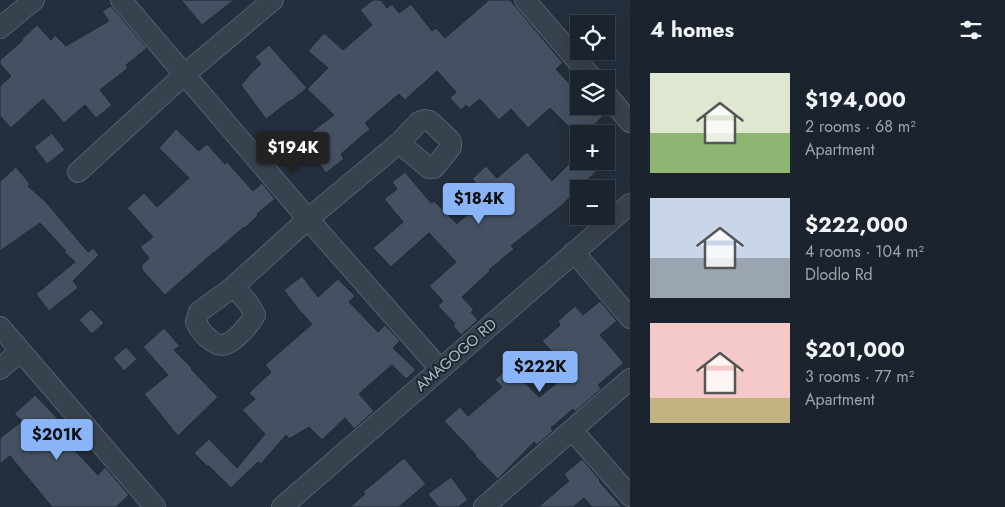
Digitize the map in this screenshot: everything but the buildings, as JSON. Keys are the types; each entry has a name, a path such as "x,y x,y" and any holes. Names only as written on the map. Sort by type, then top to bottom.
{"street":[{"path":"0,28 34,0"},
{"path":"121,0 308,219 440,369"},
{"path":"78,172 185,74 274,0"},
{"path":"525,0 585,70"},
{"path":"615,104 630,122"},
{"path":"233,287 308,219 399,144"},
{"name":"AMAGOGO RD","path":"282,507 630,204"},
{"path":"574,252 630,318"},
{"path":"0,327 155,507"},
{"path":"0,369 20,351"},
{"path":"484,507 630,379"},
{"path":"572,430 630,496"}]}
